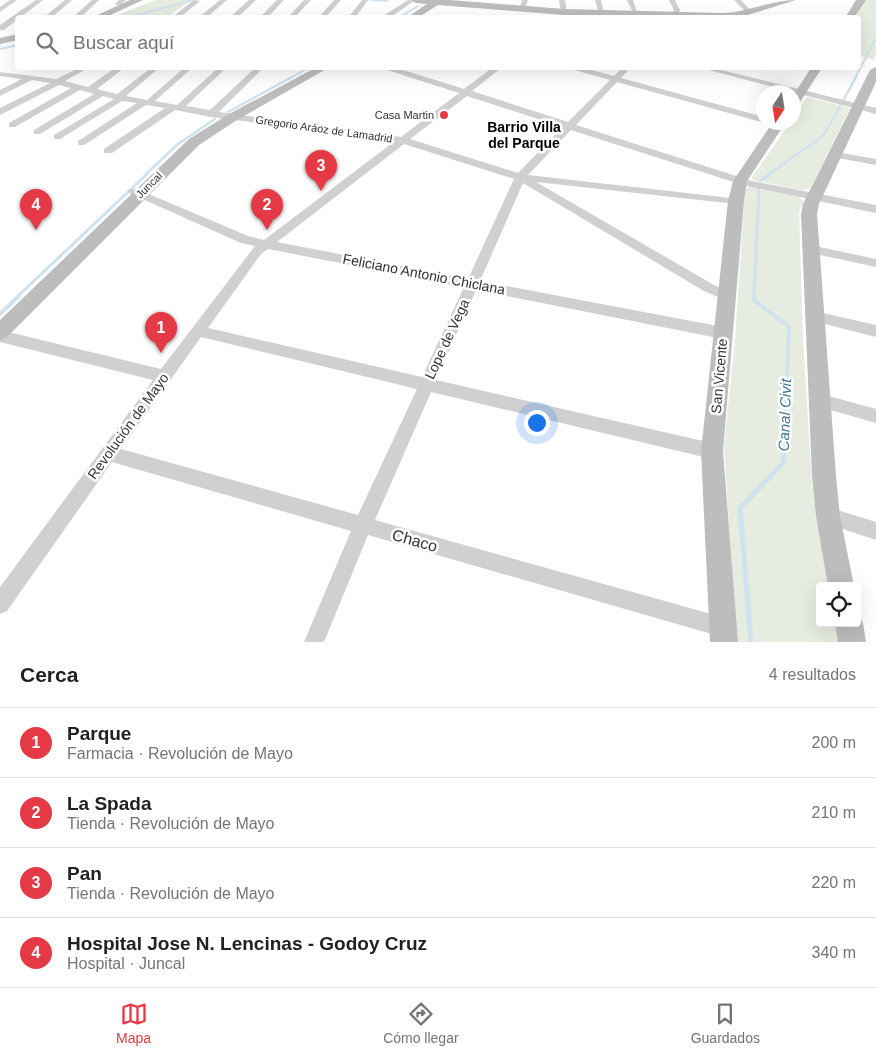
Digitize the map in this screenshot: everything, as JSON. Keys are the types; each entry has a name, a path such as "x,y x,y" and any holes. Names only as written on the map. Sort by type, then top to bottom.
{"main road":[{"path":"836,155 815,197 809,214 818,400 828,516 841,582"}],"street":[{"path":"0,10 14,0"},
{"path":"19,15 40,0"},
{"path":"50,15 69,0"},
{"path":"78,15 96,0"},
{"path":"102,15 138,0"},
{"path":"178,15 197,0"},
{"path":"205,15 224,0"},
{"path":"236,15 253,0"},
{"path":"265,15 281,0"},
{"path":"293,15 308,0"},
{"path":"324,15 338,0"},
{"path":"352,15 365,0"},
{"path":"562,0 562,15"},
{"path":"598,0 602,13"},
{"path":"630,0 636,14"},
{"path":"672,0 676,6 675,15"},
{"path":"737,0 749,12"},
{"path":"741,15 791,0"},
{"path":"851,15 861,0"},
{"path":"390,15 424,1 524,4 562,15 602,13 656,15"},
{"path":"407,15 424,1"},
{"path":"412,15 424,1"},
{"path":"0,28 15,18"},
{"path":"0,28 15,34"},
{"path":"0,41 15,36"},
{"path":"0,112 80,70"},
{"path":"90,90 117,70"},
{"path":"57,137 119,98 153,70"},
{"path":"81,143 147,102 186,70"},
{"path":"108,151 176,108 220,70"},
{"path":"211,114 257,70"},
{"name":"Juncal","path":"0,318 194,142 229,117 310,70"},
{"name":"Juncal","path":"229,117 318,70"},
{"path":"396,70 740,181 876,208"},
{"name":"Revolución de Mayo","path":"0,604 250,259 266,244 494,70"},
{"path":"595,70 621,73 756,117"},
{"path":"711,70 759,85"},
{"path":"801,91 815,70"},
{"path":"876,70 836,155 876,162"},
{"name":"Lope de Vega","path":"314,642 363,525 520,177 568,125 621,73"},
{"name":"Gregorio Aráoz de Lamadrid","path":"2,76 32,76 119,98 229,117 392,137 520,177 736,201"},
{"path":"0,93 32,76"},
{"path":"12,124 79,87"},
{"path":"37,132 102,94"},
{"path":"801,98 876,110"},
{"name":"San Vicente","path":"723,635 712,451 736,201 740,181 769,130"},
{"path":"520,177 700,283 727,296"},
{"name":"Juncal","path":"0,334 137,192"},
{"name":"Feliciano Antonio Chiclana","path":"137,192 245,240 723,333"},
{"path":"810,249 876,263"},
{"path":"814,316 876,331"},
{"path":"197,331 712,451"},
{"path":"0,334 164,376"},
{"path":"818,400 876,416"},
{"name":"Chaco","path":"108,453 363,525 723,635"},
{"path":"828,516 876,531"},
{"path":"850,627 852,642"}],"shaded area":[{"path":"156,0 192,0 170,15 117,15"},
{"path":"866,0 876,0 876,54 874,60 861,56 861,15 856,15"},
{"path":"807,97 850,108 810,189 800,190 753,180 752,177 785,130 801,130 801,106"},
{"path":"749,187 799,197 804,202 799,211 803,338 812,486 829,582 816,582 816,627 838,627 841,642 737,642 724,447 735,339 745,190"}],"waterway":[{"path":"138,15 193,0"},
{"path":"371,0 387,1"},
{"path":"403,15 418,6"},
{"name":"Canal Civit","path":"861,67 876,38"},
{"path":"0,49 15,46"},
{"path":"290,78 304,70"},
{"name":"Canal Civit","path":"855,78 859,70"},
{"path":"228,112 292,77"},
{"name":"Canal Civit","path":"844,99 856,77"},
{"name":"Canal Civit","path":"768,175 824,135 841,104"},
{"path":"145,175 178,144 215,119"},
{"path":"17,297 147,174"},
{"name":"Canal Civit","path":"760,181 770,174"},
{"name":"Canal Civit","path":"754,297 759,188"},
{"path":"0,314 19,296"},
{"name":"Canal Civit","path":"754,297 754,300 789,327 784,450"},
{"name":"Canal Civit","path":"751,642 740,508 783,463 784,449"}],"place":[{"name":"Casa Martin","path":"444,115"},
{"name":"Pan","path":"321,191"},
{"name":"Hospital Jose N. Lencinas - Godoy Cruz","path":"36,230"},
{"name":"La Spada","path":"267,230"},
{"name":"Parque","path":"161,353"}],"district":[{"name":"Barrio Villa del Parque","path":"524,136"}]}
